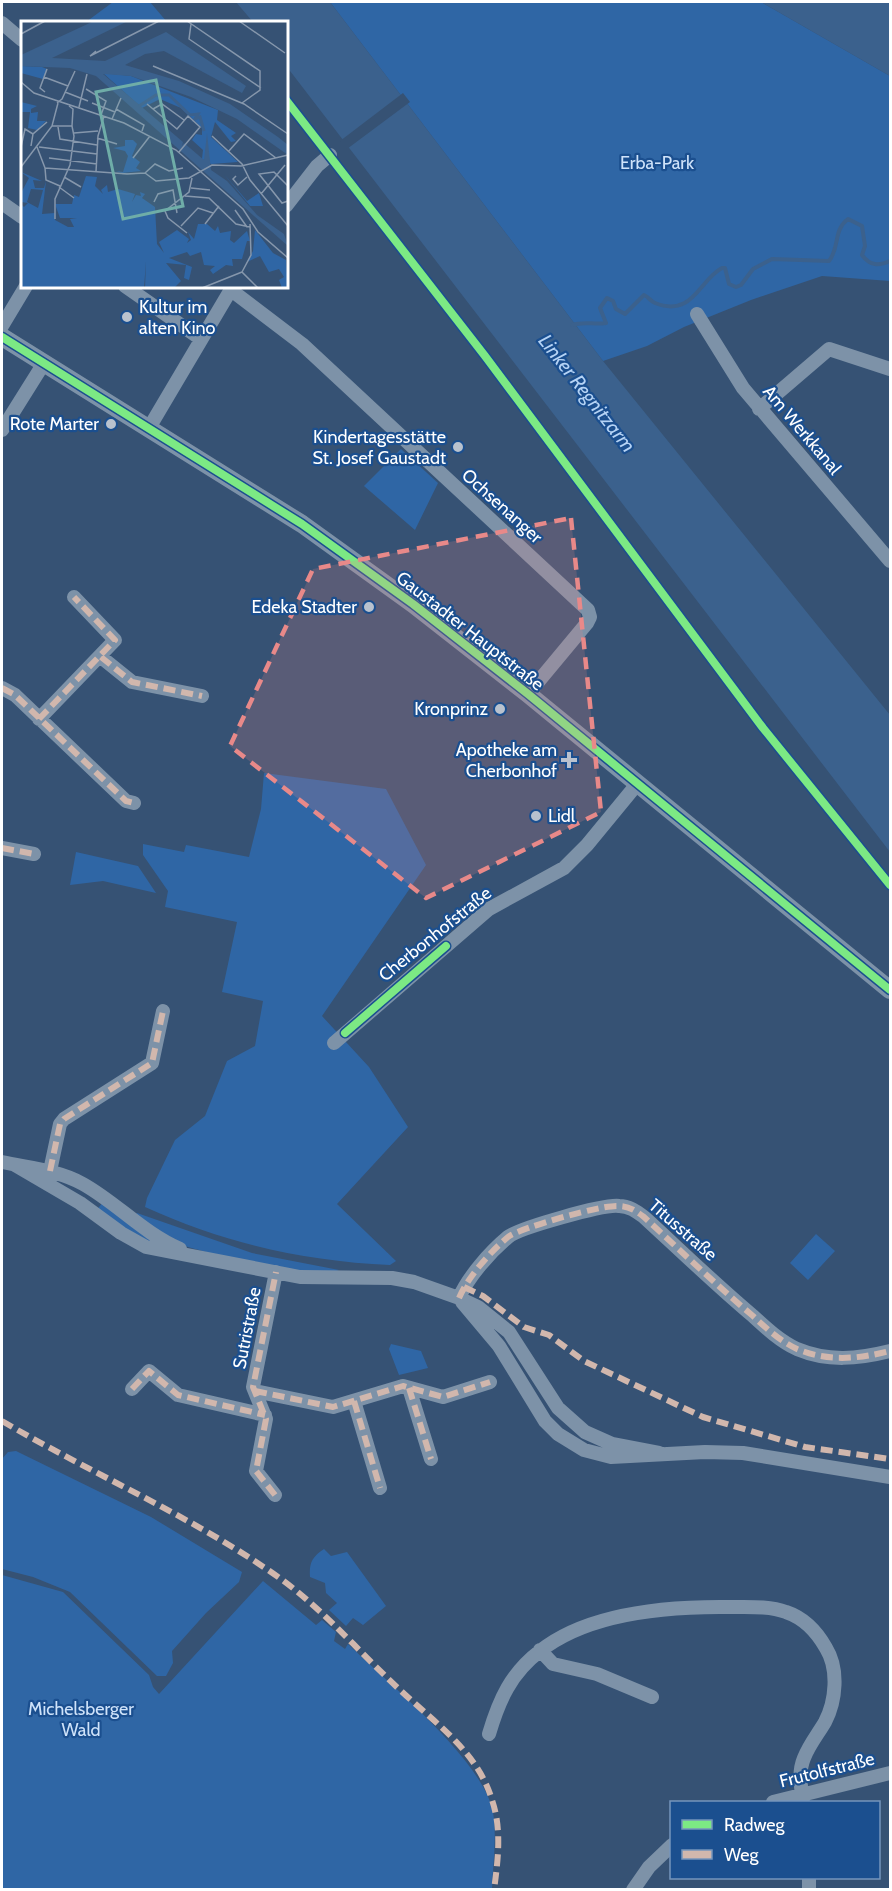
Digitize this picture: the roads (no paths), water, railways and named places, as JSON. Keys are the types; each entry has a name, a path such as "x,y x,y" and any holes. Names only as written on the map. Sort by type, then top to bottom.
{"street":[{"path":"2,23 21,39"},
{"path":"288,203 317,166 330,155"},
{"path":"2,203 21,216"},
{"path":"2,326 25,288"},
{"path":"128,288 201,339"},
{"path":"149,428 232,288"},
{"name":"Ochsenanger","path":"232,288 302,344 588,610 590,617 587,623 528,694"},
{"name":"Am Werkkanal","path":"697,314 743,388 759,409 891,561"},
{"name":"Gaustadter Hauptstraße","path":"2,337 149,428 350,558 528,694 891,990"},
{"path":"759,409 829,349 891,369"},
{"path":"2,430 44,363"},
{"path":"39,719 115,640 74,597"},
{"path":"101,657 132,682 202,696"},
{"path":"2,688 15,695 126,801 134,803"},
{"name":"Cherbonhofstraße","path":"334,1043 489,909 564,868 587,845 638,783"},
{"path":"2,848 34,854"},
{"path":"50,1171 64,1119 152,1063 163,1011"},
{"path":"8,1163 50,1171 80,1182 158,1239 202,1258"},
{"path":"8,1163 80,1203 140,1244 179,1255 321,1279 392,1278 414,1282 459,1298 478,1307 509,1332 558,1408 576,1425 612,1444 659,1453 724,1452 774,1456 891,1477"},
{"name":"Titusstraße","path":"459,1298 464,1287 509,1236 601,1207 619,1206 635,1211 644,1217 740,1305 781,1340 796,1348 816,1355 854,1359 891,1350"},
{"name":"Sutristraße","path":"265,1415 253,1387 276,1272"},
{"path":"132,1389 148,1371 178,1395 265,1415 256,1471 275,1495"},
{"name":"Sutristraße","path":"255,1391 333,1407 403,1386 443,1397 490,1382"},
{"path":"409,1388 431,1459"},
{"path":"354,1401 380,1488"},
{"path":"489,1734 506,1688 515,1674 540,1650 557,1639 586,1627 669,1609 744,1607 776,1609 796,1616 811,1627 827,1649 834,1677 831,1707 804,1758 800,1783 803,1799"},
{"path":"540,1650 553,1664 597,1674 652,1697"},
{"name":"Frutolfstraße","path":"788,1801 803,1799 891,1773"},
{"path":"633,1890 649,1867 670,1847"}],"water":[{"name":"Linker Regnitzarm","path":"236,2 330,2 603,361 890,715 890,852 288,68 288,21 252,21"},
{"path":"761,2 890,2 890,76"}],"waterway":[{"path":"572,325 606,323 600,308 607,298 613,301 616,309 625,314 644,295 655,303 678,306 694,296 722,268 725,268 729,284 736,287 741,285 753,269 772,259 829,261 840,228 848,219 862,226 865,246 862,255 865,259 875,264 890,261"}],"place":[{"name":"Kultur im alten Kino","path":"127,317"},
{"name":"Rote Marter","path":"111,424"},
{"name":"Kindertagesstätte St. Josef Gaustadt","path":"458,447"},
{"name":"Edeka Stadter","path":"369,607"},
{"name":"Kronprinz","path":"500,709"},
{"name":"Apotheke am Cherbonhof","path":"569,760"},
{"name":"Lidl","path":"536,816"}],"park label":[{"name":"Erba-Park","path":"657,163"},
{"name":"Michelsberger Wald","path":"81,1719"}]}
